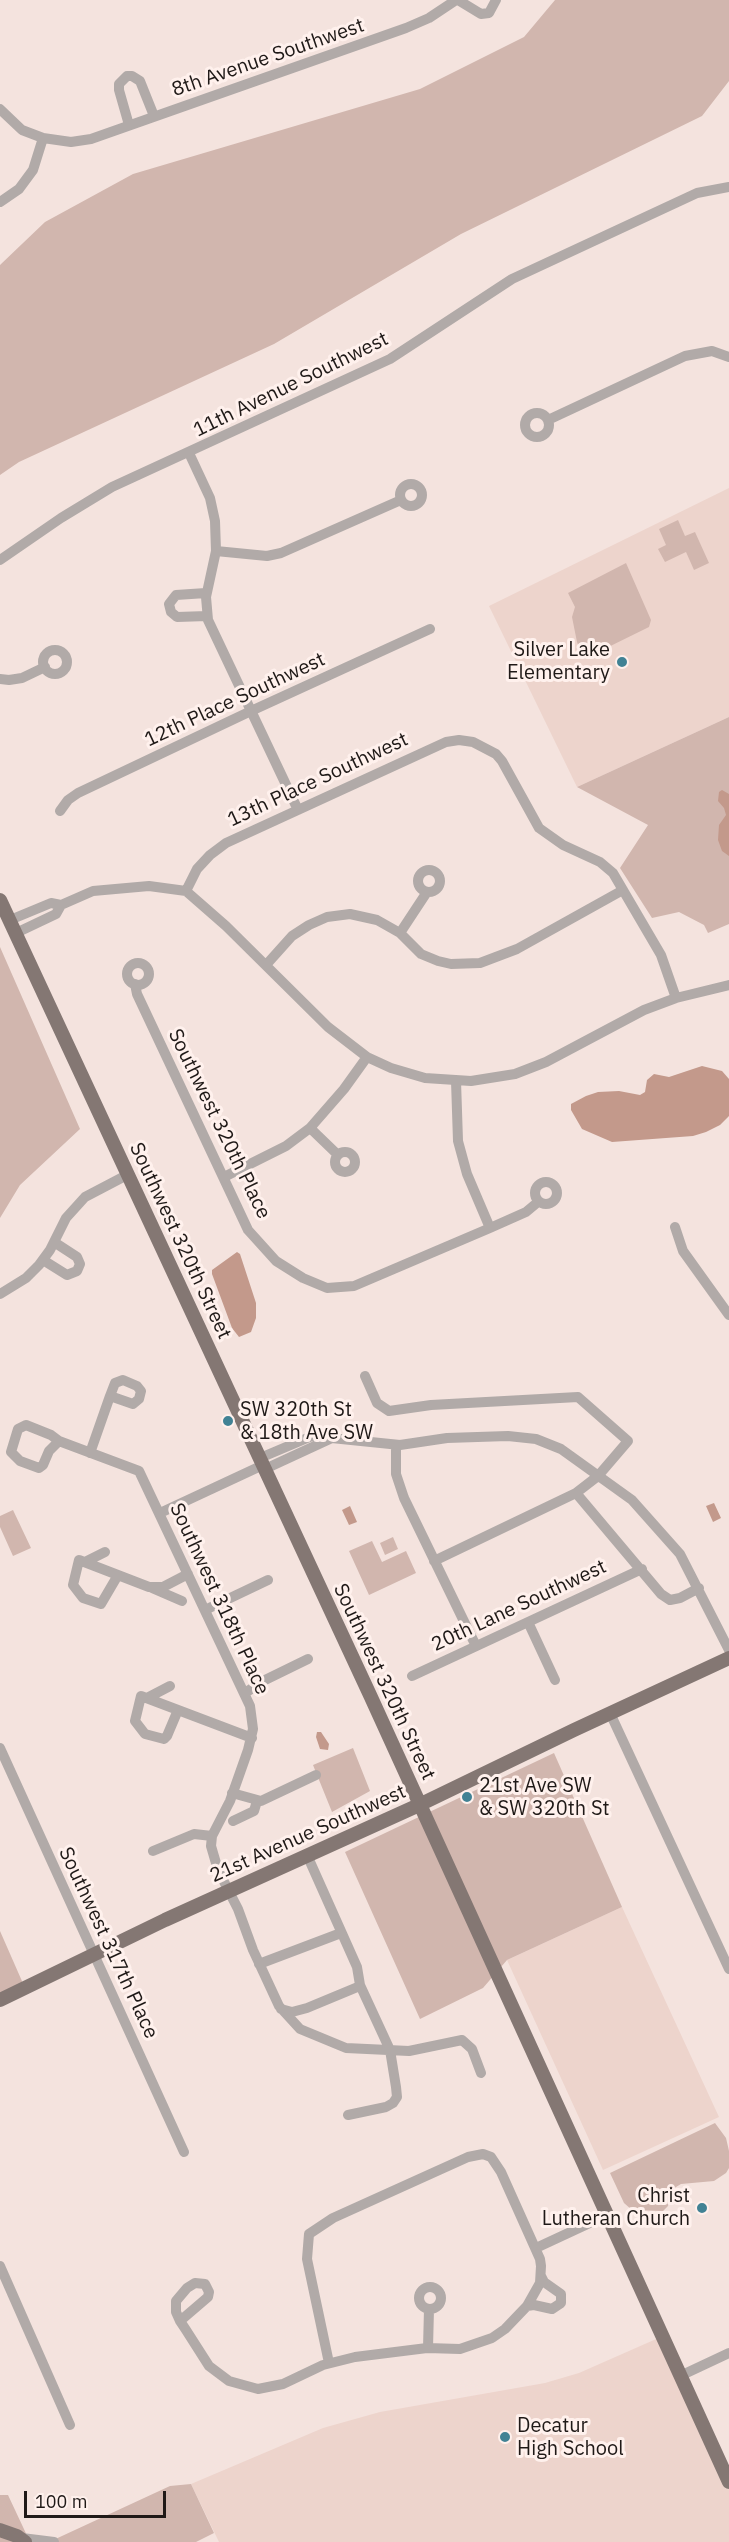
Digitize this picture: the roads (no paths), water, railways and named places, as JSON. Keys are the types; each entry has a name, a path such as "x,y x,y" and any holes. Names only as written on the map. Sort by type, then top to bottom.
{"main road":[{"name":"Southwest 320th Street","path":"0,900 126,1175 263,1464 729,2482"},
{"name":"21st Avenue Southwest","path":"0,2000 93,1954 419,1805 729,1658"},
{"path":"0,2530 23,2540"}],"street":[{"name":"8th Avenue Southwest","path":"0,110 22,130 43,138 62,141 81,140 406,28 429,18 457,0 481,14 489,13 494,4"},
{"name":"8th Avenue Southwest","path":"129,125 119,90 119,84 127,76 136,77 140,81 154,116"},
{"path":"0,202 19,189 33,170 43,138"},
{"name":"11th Avenue Southwest","path":"0,560 61,518 112,488 390,359 512,279 697,193 729,187"},
{"path":"548,420 685,356 712,351 729,357"},
{"path":"189,453 210,498 215,521 216,552 206,593 207,616 298,810"},
{"path":"216,552 267,556 281,553 401,500"},
{"path":"206,593 176,595 169,604 171,612 177,617 207,616"},
{"name":"12th Place Southwest","path":"60,811 68,800 78,793 430,629"},
{"path":"0,679 22,678 45,667"},
{"name":"13th Place Southwest","path":"186,891 197,869 226,843 446,742 459,740 486,748 502,761 539,828 563,845 600,862 613,873 623,890"},
{"path":"13,927 51,903 61,905 93,891 149,886 186,891 226,926 328,1026 367,1058 425,1078 456,1081 494,1078 531,1069 636,1014 676,998 729,985"},
{"path":"266,965 292,936 327,917 350,914 377,920 400,933 421,954 438,961 451,964 480,963 517,949 623,890 661,955 676,998"},
{"path":"400,933 427,892"},
{"name":"Southwest 320th Place","path":"135,984 136,994 248,1230 276,1261 315,1284 337,1288 354,1286 490,1228"},
{"path":"224,1178 286,1146 310,1128 367,1058"},
{"path":"456,1081 458,1141 467,1174 490,1228 525,1212 538,1202"},
{"path":"310,1128 338,1155"},
{"path":"0,1294 26,1278 43,1260 66,1218 85,1197 126,1175"},
{"path":"675,1227 683,1251 729,1315"},
{"path":"43,1260 67,1275 77,1271 80,1264 77,1257 54,1242"},
{"path":"365,1376 377,1403 389,1411 431,1405 578,1397 628,1441 598,1476 576,1493 434,1561"},
{"path":"90,1453 110,1396"},
{"name":"Southwest 318th Place","path":"59,1441 49,1451 39,1468 20,1461 11,1452 18,1429 23,1425 139,1471 244,1693 253,1720 252,1738 232,1793 212,1836"},
{"path":"160,1513 263,1464 312,1436 396,1445 447,1438 508,1436 536,1439 561,1449 632,1500 658,1527 681,1554 729,1650"},
{"path":"396,1445 396,1474 404,1498 476,1646"},
{"name":"20th Lane Southwest","path":"576,1493 661,1594 670,1600 680,1598 699,1588"},
{"path":"85,1562 105,1552"},
{"path":"118,1575 103,1603 83,1598 75,1591 73,1582 79,1560 85,1562 182,1600"},
{"name":"20th Lane Southwest","path":"412,1676 642,1569"},
{"path":"149,1587 163,1587 188,1574"},
{"path":"205,1610 268,1581"},
{"path":"528,1622 555,1680"},
{"path":"244,1693 308,1659"},
{"path":"147,1698 170,1686"},
{"path":"178,1710 165,1739 145,1734 138,1727 135,1718 141,1696 147,1698 252,1738"},
{"path":"610,1713 729,1969"},
{"name":"Southwest 317th Place","path":"0,1748 184,2152"},
{"path":"232,1793 257,1801 316,1775"},
{"path":"233,1821 254,1811 257,1801"},
{"path":"153,1851 194,1834 212,1836 214,1858 259,1964 281,2010 300,2029 346,2048 415,2050 462,2040 472,2049 481,2073"},
{"path":"307,1856 357,1967 360,1986 390,2050 397,2097 386,2107 348,2115"},
{"path":"259,1964 341,1933"},
{"path":"281,2010 292,2012 307,2008 360,1986"},
{"path":"329,2363 306,2259 309,2234 333,2218 462,2160 486,2154 494,2160 536,2248 540,2259 541,2276 544,2282 561,2294 561,2302 552,2309 534,2305 527,2306"},
{"path":"536,2248 607,2216"},
{"path":"0,2266 69,2425"},
{"path":"180,2322 209,2366 220,2376 238,2385 258,2389 276,2386 329,2363 377,2353 428,2348 460,2349 479,2344 505,2329 527,2306 541,2276"},
{"path":"428,2348 429,2309"},
{"path":"680,2376 729,2353"},
{"path":"23,2540 54,2542"}],"place":[{"name":"Silver Lake Elementary","path":"622,662"},
{"name":"SW 320th St & 18th Ave SW","path":"228,1421"},
{"name":"21st Ave SW & SW 320th St","path":"467,1797"},
{"name":"Christ Lutheran Church","path":"702,2208"},
{"name":"Decatur High School","path":"505,2437"}]}
